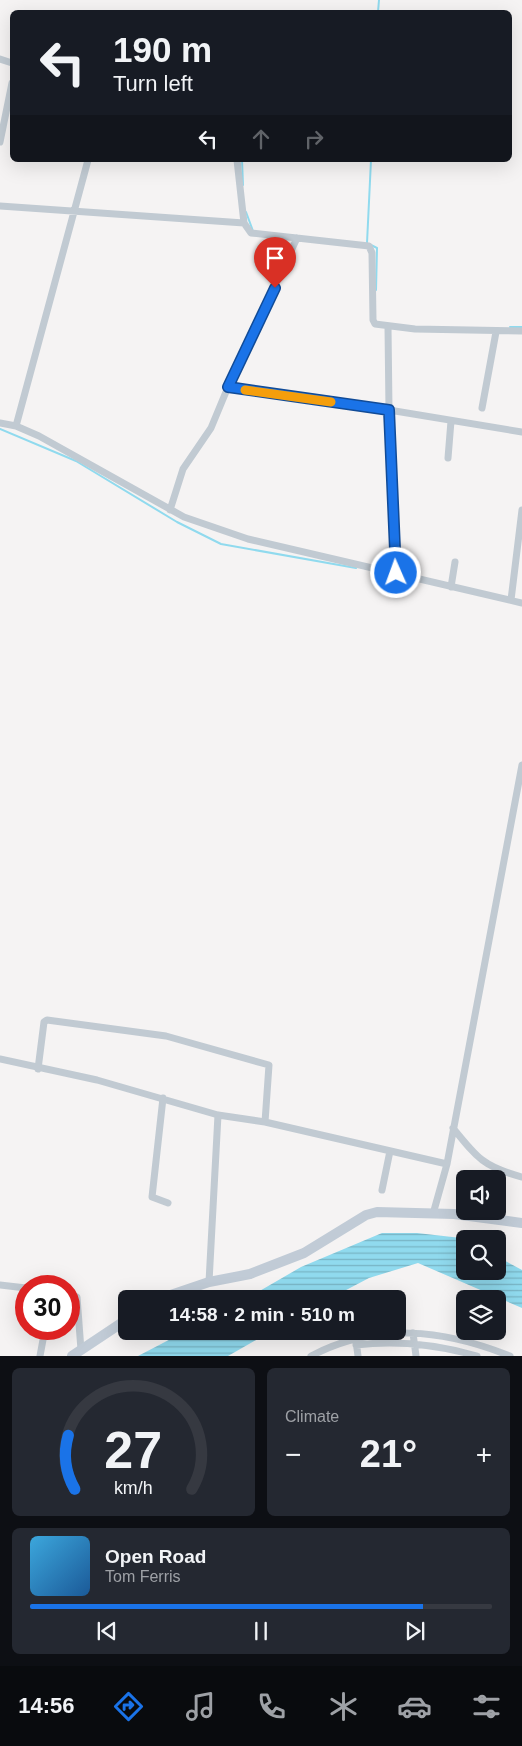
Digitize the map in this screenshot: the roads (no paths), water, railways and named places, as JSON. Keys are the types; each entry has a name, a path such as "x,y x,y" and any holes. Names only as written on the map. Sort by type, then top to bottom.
{"street":[{"path":"0,142 10,93"},
{"path":"16,426 88,162"},
{"path":"237,162 244,223 246,229 252,233 369,246 372,253 372,320 375,324 388,327 496,332 522,331"},
{"path":"0,206 244,223"},
{"path":"170,510 183,469 212,428 228,387 297,238"},
{"path":"388,327 389,410 396,573"},
{"path":"482,408 496,332"},
{"path":"228,387 389,410 522,432"},
{"path":"448,458 451,421"},
{"path":"0,424 16,426 39,436 170,510 215,529 248,539 516,601"},
{"path":"516,601 522,510"},
{"path":"516,601 522,547"},
{"path":"451,587 455,562"},
{"path":"433,1214 447,1164 522,765"},
{"path":"38,1069 44,1022 47,1020 166,1036 269,1065 265,1122"},
{"path":"0,1059 38,1069 98,1080 218,1115 265,1122 447,1164"},
{"path":"163,1098 152,1197 168,1203"},
{"path":"209,1282 208,1264 215,1188 218,1115"},
{"path":"453,1128 483,1163 496,1170 522,1178"},
{"path":"382,1190 390,1151"},
{"path":"185,1290 209,1282 250,1274 304,1253 371,1213 391,1212 498,1218 522,1223"},
{"path":"0,1285 15,1287"},
{"path":"77,1353 118,1325"},
{"path":"413,1333 416,1356"},
{"path":"311,1356 370,1335 427,1333 479,1344 510,1356"},
{"path":"40,1356 43,1340"},
{"path":"77,1340 77,1353"},
{"path":"356,1341 415,1344 477,1356"},
{"path":"356,1341 358,1356"}],"water":[{"path":"382,1233 417,1233 456,1237 456,1279 418,1263 369,1278 346,1290 261,1290 301,1267"},
{"path":"506,1261 522,1270 522,1308 506,1301 506,1290 480,1290 457,1280 506,1280"},
{"path":"169,1340 256,1340 228,1356 138,1356"}],"waterway":[{"path":"378,10 379,0"},
{"path":"242,162 243,185"},
{"path":"367,243 371,162"},
{"path":"246,212 253,231"},
{"path":"371,245 377,248 376,290"},
{"path":"510,327 522,327"},
{"path":"0,429 76,461 177,522 221,544 356,568"}]}
